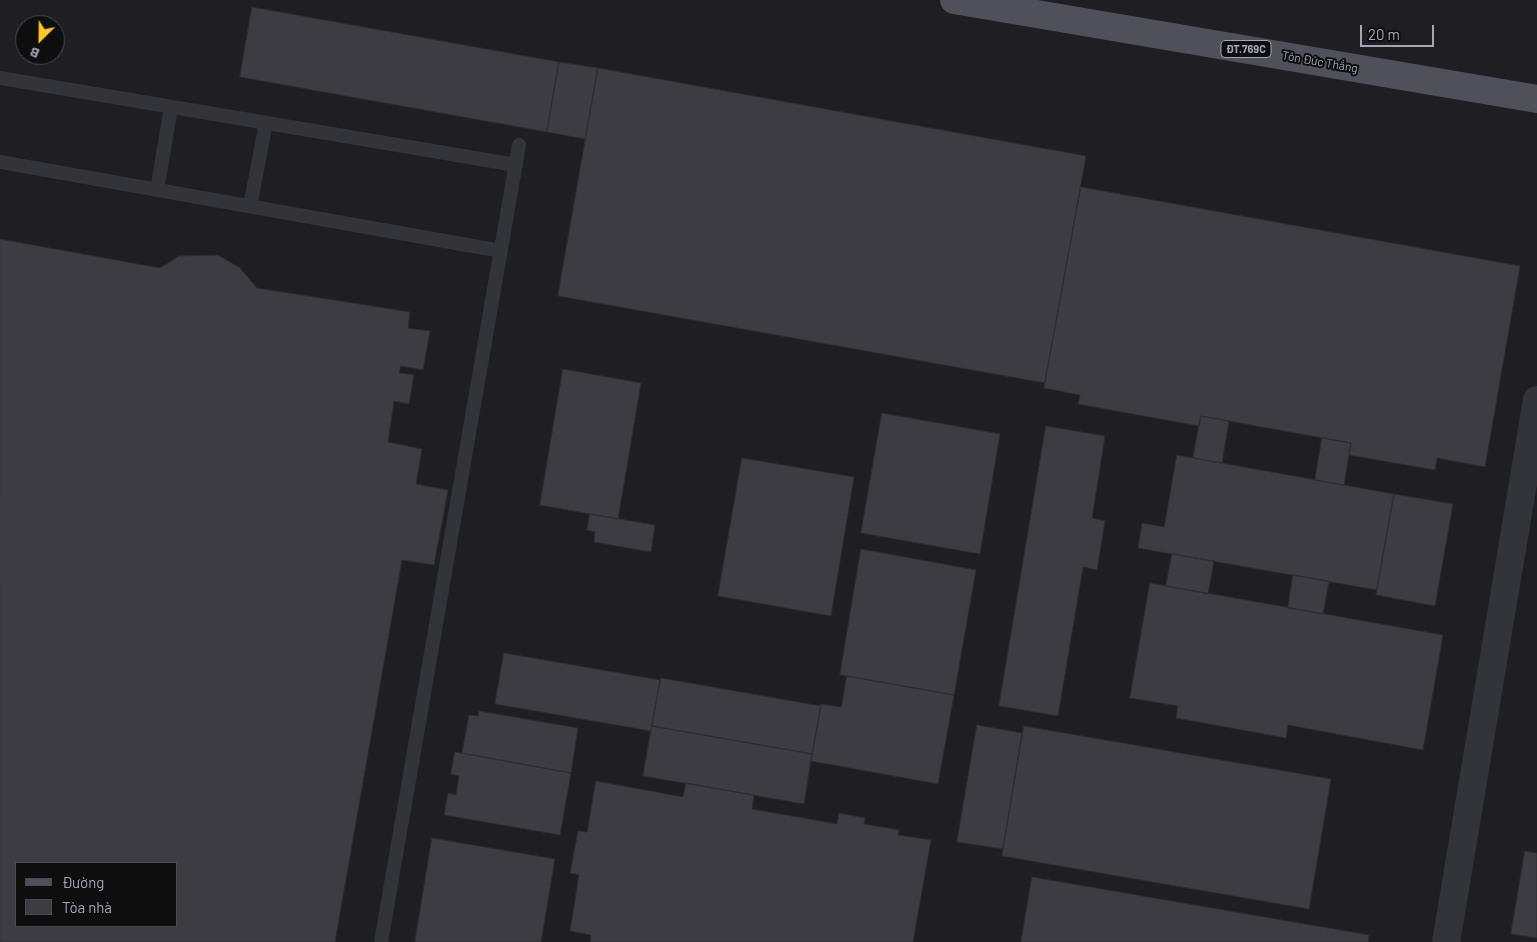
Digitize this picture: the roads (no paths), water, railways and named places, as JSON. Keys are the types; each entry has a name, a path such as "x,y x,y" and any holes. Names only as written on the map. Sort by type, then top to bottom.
{"main road":[{"name":"Tôn Đức Thắng","path":"954,0 1537,99"}],"street":[{"path":"1446,942 1537,400"}],"lane":[{"path":"0,78 516,165"},
{"path":"157,190 171,107"},
{"path":"250,206 266,123"},
{"path":"381,942 519,145"},
{"path":"0,162 501,251"}]}
